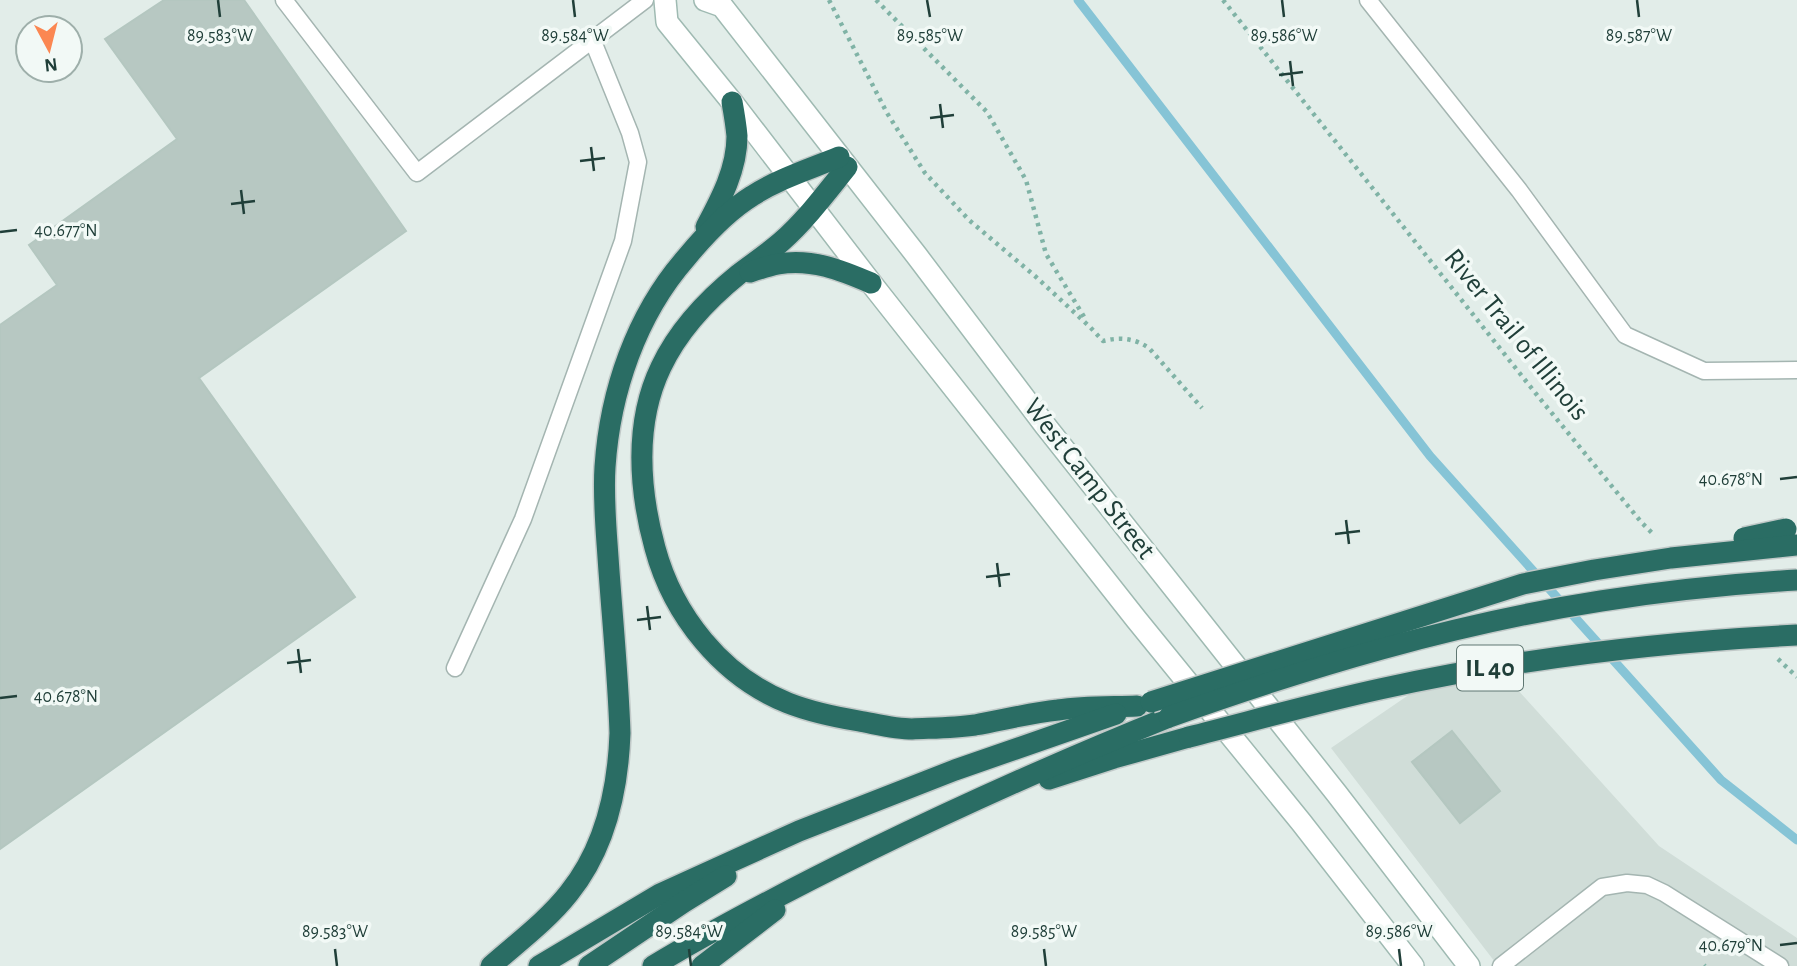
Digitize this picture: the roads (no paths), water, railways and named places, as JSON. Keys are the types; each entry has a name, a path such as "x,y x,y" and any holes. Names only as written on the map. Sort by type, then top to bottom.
{"highway":[{"path":"696,246 732,172 737,137 732,102"},
{"path":"491,966 569,893 592,857 612,804 620,733 605,468 616,395 632,346 668,281 709,232 738,206 752,195 789,177 843,162"},
{"path":"843,162 814,209 783,241 738,275 706,304 674,345 651,394 643,431 642,463 646,509 659,562 687,619 710,648 754,686 788,704 826,715 908,729 972,725 1060,709 1144,704"},
{"path":"738,275 779,264 809,263 838,269 871,283"},
{"name":"IL 40","path":"799,831 955,770 1144,704 1523,584 1793,534"},
{"path":"954,810 1080,752 1169,717 1285,677 1363,654 1523,615 1600,601 1744,583 1797,580"},
{"name":"IL 40","path":"894,839 954,810 1114,758 1380,689 1544,659 1700,641 1797,635"},
{"path":"539,966 653,898 799,831"},
{"path":"589,966 684,902 799,831"},
{"path":"653,966 808,881 894,839"},
{"path":"702,966 765,917 813,885 894,839"}],"main road":[{"name":"West Camp Street","path":"665,0 667,22 1136,619 1301,822 1413,966"},
{"name":"West Camp Street","path":"705,0 722,6 1044,424 1469,966"}],"lane":[{"path":"284,0 417,173 645,0"},
{"path":"1368,0 1519,190 1625,335 1704,371 1797,370"},
{"path":"455,668 523,519 623,241 638,162 630,133 592,39"},
{"path":"1501,966 1602,887 1627,883 1647,886 1664,893 1780,966"}],"waterway":[{"path":"1078,0 1430,456 1721,780 1797,840"}]}
